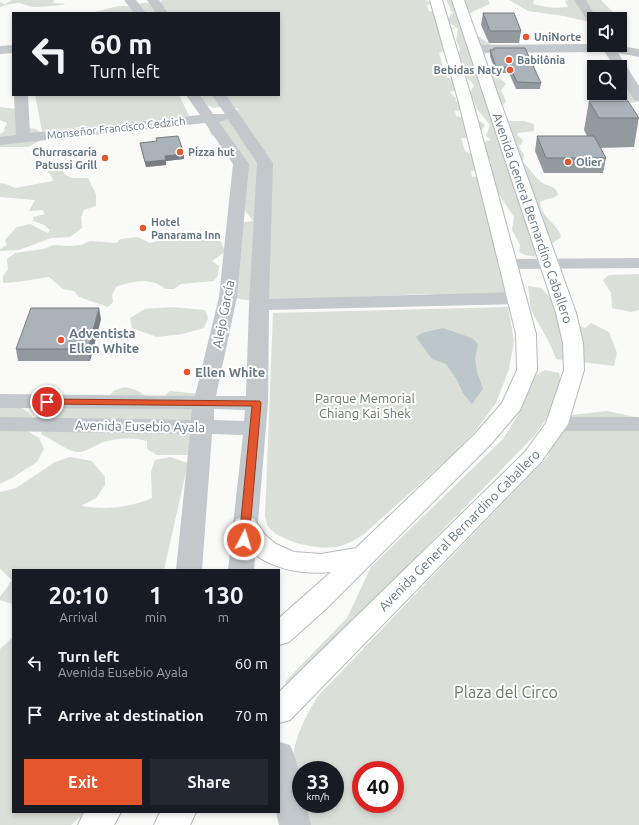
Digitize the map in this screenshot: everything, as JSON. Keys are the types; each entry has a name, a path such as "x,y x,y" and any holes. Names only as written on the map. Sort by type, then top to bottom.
{"main road":[{"path":"280,633 317,601 484,440 512,405 527,370 526,334 466,103 436,0"},
{"name":"Avenida General Bernardino Caballero","path":"280,710 533,457 557,424 574,370 573,343 566,313 458,0"},
{"path":"245,525 255,540 272,553 294,561 325,564 344,562 366,554"},
{"path":"94,825 104,813"},
{"path":"170,825 179,813"}],"street":[{"path":"130,0 139,12"},
{"path":"153,0 161,12"},
{"path":"580,0 587,12"},
{"path":"475,49 587,46"},
{"path":"0,50 12,49"},
{"path":"627,50 639,53"},
{"path":"612,52 639,97"},
{"path":"21,96 23,138"},
{"name":"Alejo García","path":"189,569 204,403 228,297 241,164 194,96"},
{"path":"219,96 265,163 259,305 257,403 241,569"},
{"name":"Monseñor Francisco Cedzich","path":"0,141 233,116"},
{"path":"507,264 639,263"},
{"path":"259,305 517,298"},
{"name":"Avenida Eusebio Ayala","path":"0,401 257,403"},
{"name":"Avenida Eusebio Ayala","path":"0,424 255,428"},
{"path":"557,424 639,424"},
{"path":"280,759 295,825"}],"green space":[{"path":"12,0 54,0 53,3 66,4 32,7 18,3 0,7 0,2 5,4"},
{"path":"161,0 425,0 431,3 427,6 429,12 434,10 440,24 454,28 451,31 446,32 453,33 453,36 442,38 441,41 455,43 457,46 451,50 439,53 443,67 452,72 446,77 469,83 468,87 450,92 456,99 455,101 466,103 472,108 455,111 456,116 480,121 485,125 475,139 461,138 465,151 486,161 483,169 471,171 472,177 480,176 481,181 478,185 482,194 495,203 501,216 507,222 504,225 505,237 512,243 509,251 513,286 505,290 506,296 425,294 252,301 228,297 239,223 253,221 244,209 229,140 211,135 209,128 239,109 226,106 213,108 208,105 209,108 202,100 202,96 280,96 280,12 143,12 138,5 141,3 162,2"},
{"path":"446,0 488,0 490,4 468,15 476,35 492,45 484,55 488,75 502,80 506,84 501,90 506,101 501,107 505,121 524,121 534,124 534,131 518,133 517,135 523,140 521,145 518,145 524,155 523,162 543,184 556,189 558,195 556,197 540,202 543,212 557,228 561,237 550,245 539,257 525,255 519,252 520,245 512,230 514,217 497,191 491,170 491,162 483,151 481,143 491,140 486,136 490,125 477,109 470,92 474,86 473,84 462,72 464,66 461,59 458,57 460,49 456,40 458,29 447,21 451,14 454,13 450,10"},
{"path":"509,0 534,0 533,4 559,8 568,7 565,1 568,0 601,0 613,12 587,12 587,21 528,11"},
{"path":"118,6 127,6 137,9 136,12 95,12"},
{"path":"627,86 639,92 639,102 629,102 626,100"},
{"path":"35,96 179,96 189,116 42,131"},
{"path":"0,107 17,109 29,128 36,129 43,134 40,141 28,147 0,147 0,134 5,131 4,129 7,123 0,120"},
{"path":"53,167 62,167 64,174 72,178 88,178 96,194 96,206 84,210 81,217 82,228 70,237 51,238 19,250 0,251 0,249 7,245 5,240 17,227 30,224 48,233 50,230 44,225 34,221 33,217 45,214 42,210 29,211 35,200 0,197 0,183 15,188 53,181 51,175 47,172"},
{"path":"172,231 181,233 185,238 221,241 225,252 212,261 219,266 218,275 214,281 181,284 174,289 165,289 160,285 142,281 128,283 116,287 112,295 113,302 108,307 79,297 74,291 63,289 49,277 20,282 3,283 3,276 8,269 7,259 15,253 43,249 54,245 81,245 90,241 117,243 120,239 138,237 150,243 162,240"},
{"path":"639,274 639,310 631,312 612,308 611,293 603,280 609,275"},
{"path":"528,286 541,288 554,301 559,318 585,328 591,323 609,332 617,353 614,366 556,359 550,344 531,310"},
{"path":"171,307 205,310 208,318 204,328 182,334 157,337 132,328 130,318 145,309"},
{"name":"Parque Memorial Chiang Kai Shek","path":"508,307 514,341 509,369 496,403 474,433 451,456 364,534 347,544 328,548 309,546 289,540 272,531 267,525 265,516 273,313"},
{"path":"545,370 559,373 563,389 554,408 535,435 385,589 291,690 285,682 347,618 371,567 503,439 520,412 535,376"},
{"path":"124,387 141,392 153,406 170,391 200,394 192,455 157,455 147,449 147,441 130,439 106,441 85,451 76,452 41,434 46,417 56,409 67,403 105,405 113,391"},
{"path":"0,404 18,407 25,410 32,416 29,432 39,438 44,449 37,462 0,484"},
{"name":"Plaza del Circo","path":"607,411 639,418 639,825 301,825 298,813 344,813 344,761 293,761 294,750 300,731 318,696 548,456 551,436 572,415"},
{"path":"70,457 92,461 105,477 105,485 96,498 81,506 100,508 125,506 152,498 151,472 155,460 170,457 188,463 164,569 12,569 12,580 0,569 0,492 16,488 55,462"},
{"path":"12,580 12,604 0,600 0,597"},
{"path":"12,638 12,813 85,813 71,825 0,825 0,649"}],"shaded area":[{"path":"443,328 472,338 478,344 475,359 477,372 483,389 472,404 463,393 456,378 446,364 432,359 416,337 422,333"}],"building":[{"path":"483,13 514,13 521,31 490,31"},
{"path":"494,48 525,48 541,83 517,82 510,67 496,67 490,50 494,50"},
{"path":"589,101 628,101 639,118 599,118"},
{"path":"178,136 184,154 165,156 166,160 145,162 140,143 157,141 156,138"},
{"path":"537,136 594,136 606,158 546,158"},
{"name":"Adventista Ellen White","path":"31,308 99,308 88,349 16,349"}],"place":[{"name":"UniNorte","path":"526,37"},
{"name":"Babilônia","path":"509,60"},
{"name":"Bebidas Naty","path":"510,70"},
{"name":"Pizza hut","path":"180,152"},
{"name":"Churrascaria Patussi Grill","path":"105,158"},
{"name":"Olier","path":"568,162"},
{"name":"Hotel Panarama Inn","path":"143,228"},
{"name":"Adventista Ellen White","path":"61,340"},
{"name":"Ellen White","path":"187,372"}],"route":[{"path":"47,402 257,403 244,540"}]}
